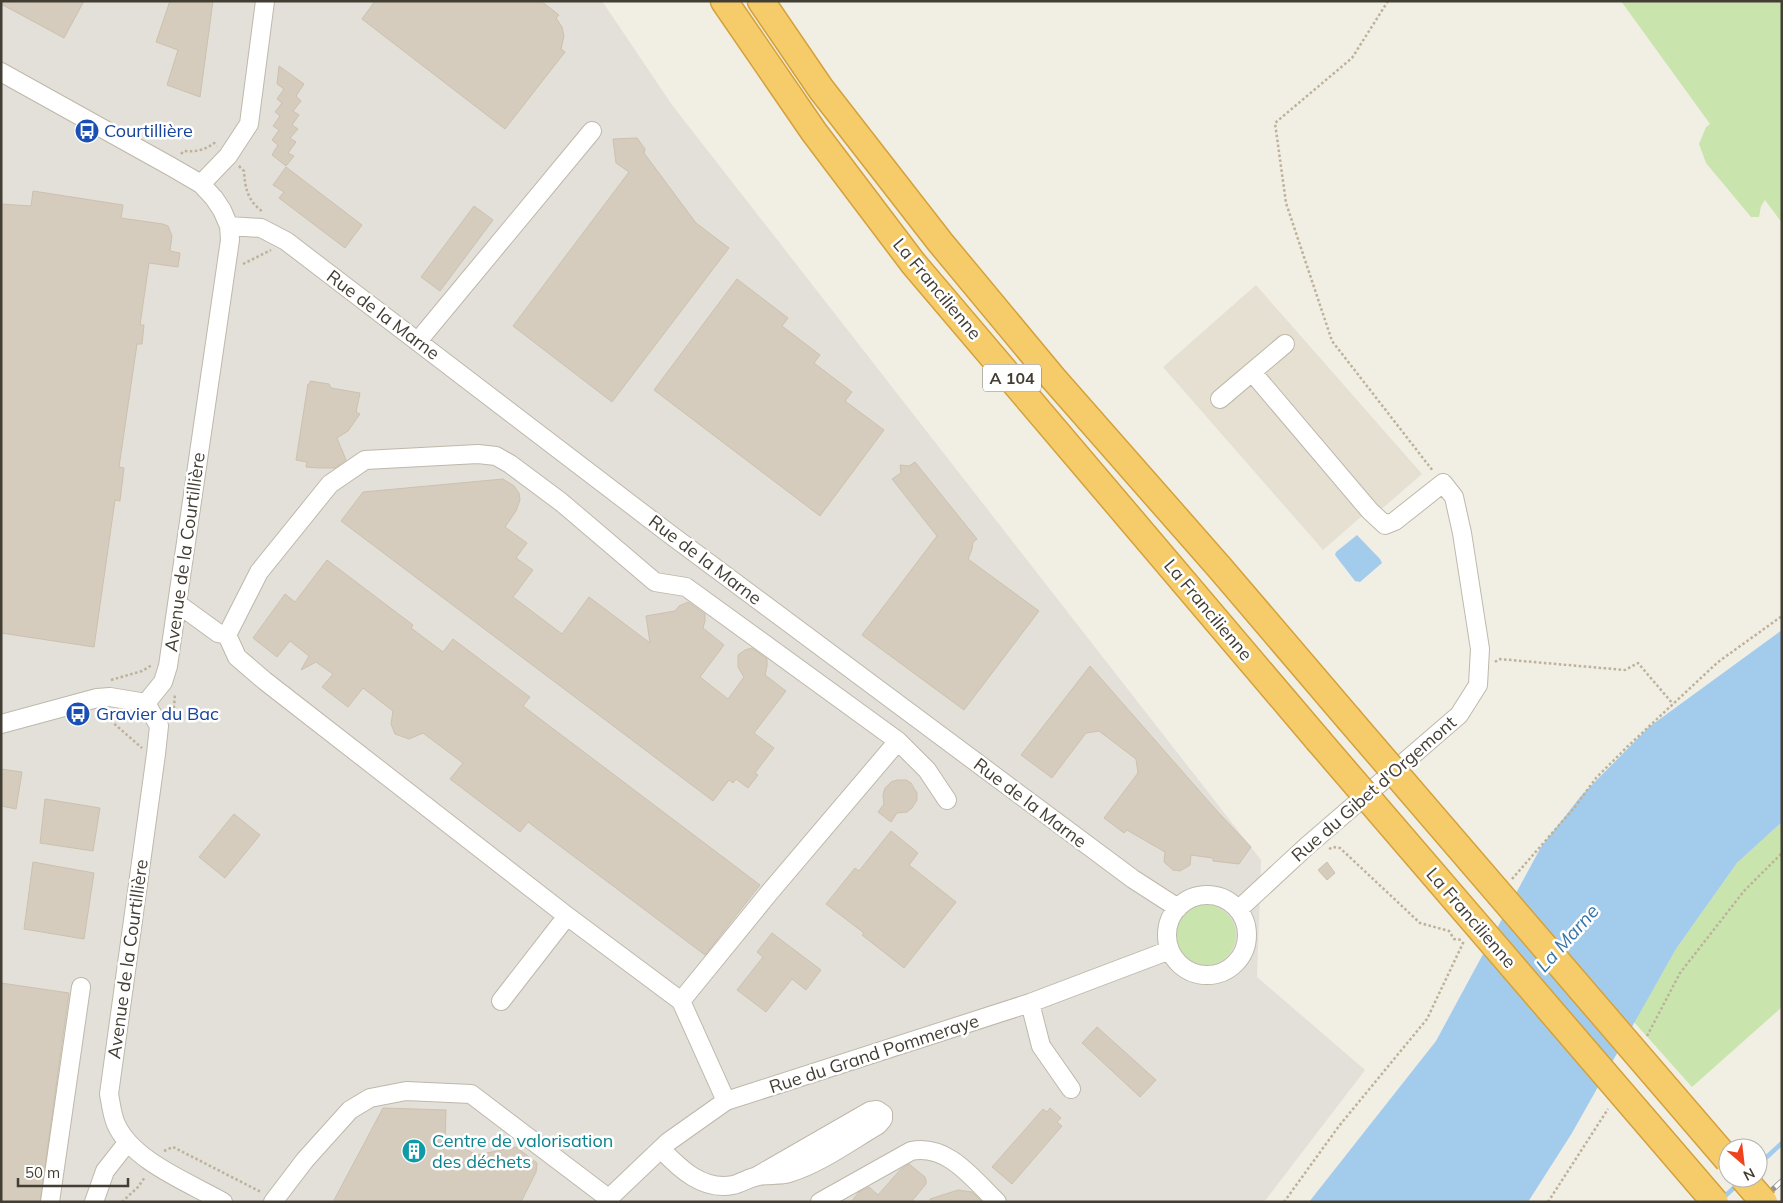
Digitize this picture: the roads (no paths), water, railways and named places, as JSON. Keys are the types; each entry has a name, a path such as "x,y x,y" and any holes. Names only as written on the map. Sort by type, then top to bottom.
{"highway":[{"name":"La Francilienne","path":"724,1 814,132 913,263 1318,740 1715,1202"},
{"name":"La Francilienne","path":"761,1 820,89 940,242 1053,378 1214,560 1718,1148"},
{"path":"1752,1188 1764,1202"}],"street":[{"path":"201,184 228,156 249,124 265,1"},
{"name":"Avenue de la Courtillière","path":"1,72 201,184 214,198 229,226 230,240 168,666 163,682 146,703 158,726 156,754 110,1094 115,1123 127,1143"},
{"path":"418,341 592,131"},
{"name":"Rue de la Marne","path":"229,226 261,228 280,237 683,544 1125,874 1178,908"},
{"path":"1220,399 1285,344"},
{"name":"Rue du Gibet d'Orgemont","path":"1239,909 1307,846 1460,715 1478,685 1480,649 1462,534 1454,497 1443,483 1395,521 1386,525 1370,510 1252,372"},
{"path":"227,636 259,572 330,484 366,460 478,454 496,456 561,502 655,582 686,587 898,741 927,770 946,800"},
{"path":"178,604 218,633 227,636 237,656 266,681 567,916 681,1002 726,1101"},
{"path":"1,724 97,698 110,697 146,703"},
{"path":"681,1002 769,893 898,741"},
{"path":"1202,895 1216,895 1228,900 1239,909 1246,921 1248,935 1246,949 1238,961 1228,970 1215,975 1201,975 1188,970 1177,962 1170,950 1167,939 1171,917 1178,908 1189,899 1202,895"},
{"path":"501,1001 567,916"},
{"name":"Rue du Grand Pommeraye","path":"606,1200 668,1142 726,1101 1030,1002 1170,950"},
{"path":"50,1202 81,987"},
{"path":"1030,1002 1041,1046 1071,1089"},
{"path":"274,1201 305,1160 350,1110 370,1098 406,1091 470,1094 606,1200"},
{"path":"661,1149 679,1168 690,1176 716,1185 732,1185 757,1176 870,1111 877,1110 883,1114 883,1119 878,1125 809,1165 787,1174 757,1176"},
{"path":"94,1202 105,1171 127,1143 155,1158 223,1202"},
{"path":"820,1202 911,1151 924,1149 938,1152 954,1161 997,1202"}],"water":[{"path":"1357,535 1382,563 1360,582 1355,581 1335,555 1336,552"},
{"name":"La Marne","path":"1782,630 1782,822 1737,863 1676,949 1572,1133 1528,1202 1309,1202 1436,1041 1541,847 1581,796 1649,727"}],"waterway":[{"path":"1768,1156 1782,1143"},
{"path":"1722,1199 1734,1188"}],"railway":[{"path":"1759,1202 1782,1181"}],"place":[{"name":"Courtillière","path":"87,131"},
{"name":"Gravier du Bac","path":"78,714"},
{"name":"Centre de valorisation des déchets","path":"414,1151"}]}
